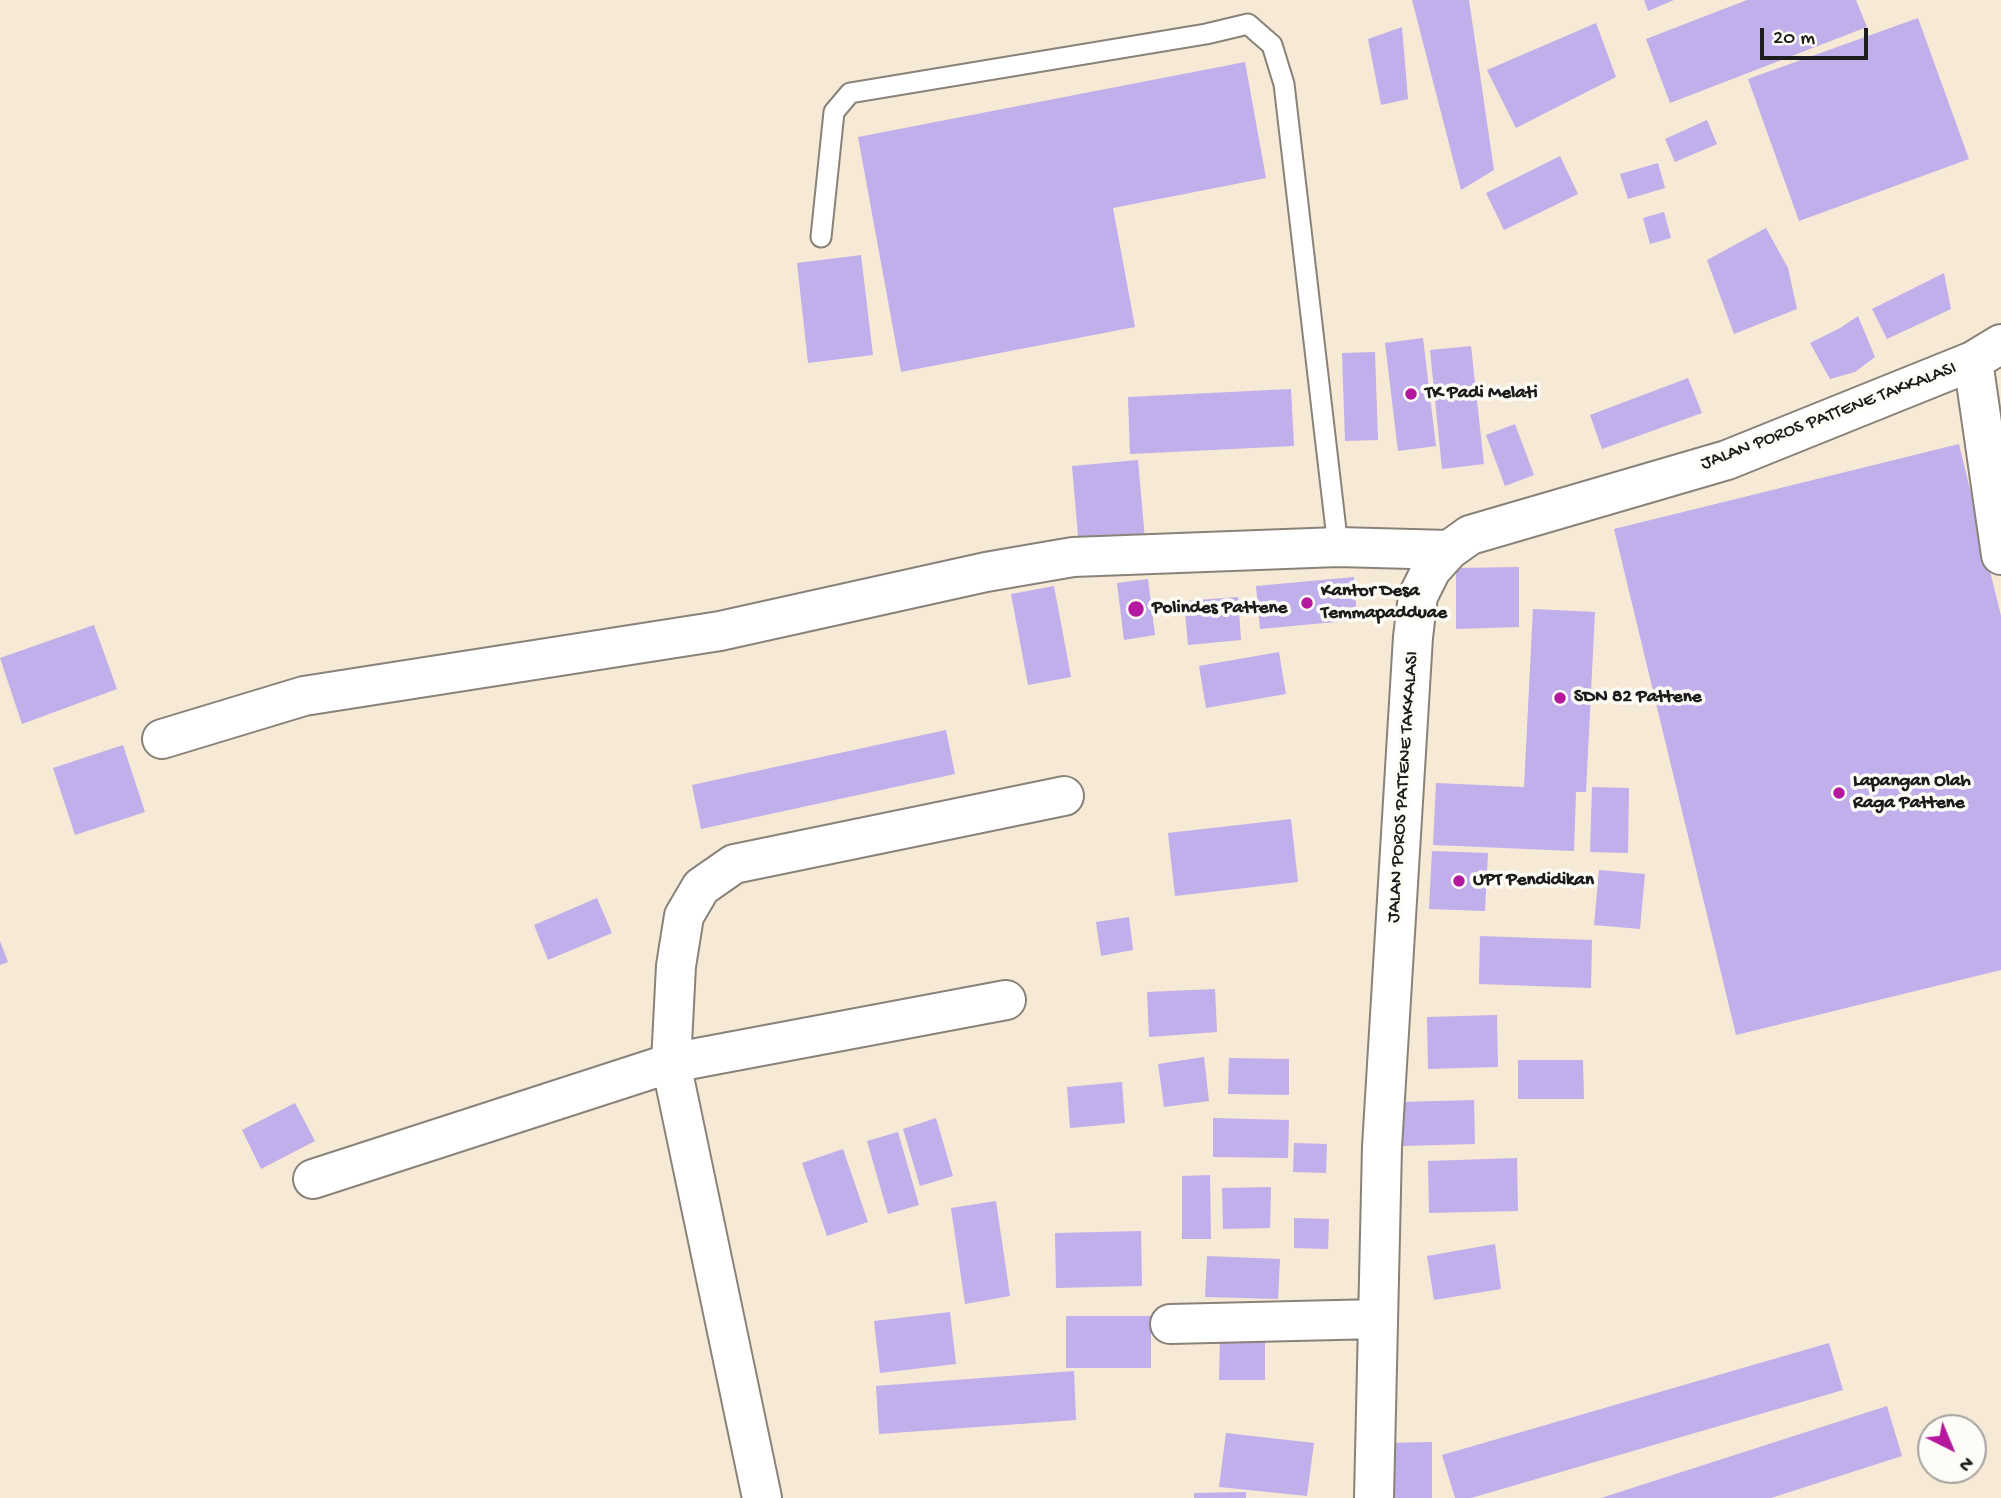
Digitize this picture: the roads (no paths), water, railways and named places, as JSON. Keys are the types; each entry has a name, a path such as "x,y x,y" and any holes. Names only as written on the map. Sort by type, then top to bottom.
{"street":[{"path":"1987,353 2001,555"},
{"name":"JALAN POROS PATTENE TAKKALASI","path":"1374,1498 1382,1147 1413,637 1418,596 1431,570 1449,550 1470,535 1727,460 1987,353"},
{"path":"162,738 304,696 720,631 986,572 1073,557 1338,547 1449,550"},
{"path":"762,1498 671,1063 676,966 684,916 701,887 734,864 1064,796"},
{"path":"313,1180 671,1063 1006,1000"},
{"path":"1170,1324 1378,1319"}],"lane":[{"path":"821,237 834,111 850,93 1206,34 1248,24 1272,45 1284,84 1338,547"}],"place":[{"name":"TK Padi Melati","path":"1411,394"},
{"name":"Kantor Desa Temmapadduae","path":"1307,603"},
{"name":"Polindes Pattene","path":"1136,609"},
{"name":"SDN 82 Pattene","path":"1560,698"},
{"name":"Lapangan Olah Raga Pattene","path":"1839,793"},
{"name":"UPT Pendidikan","path":"1459,881"}]}
